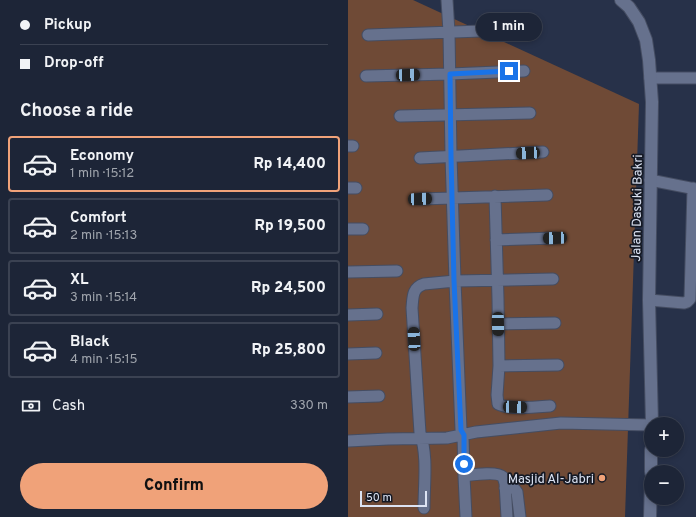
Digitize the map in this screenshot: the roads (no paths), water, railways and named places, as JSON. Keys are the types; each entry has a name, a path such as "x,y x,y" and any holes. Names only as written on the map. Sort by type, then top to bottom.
{"main road":[{"name":"Jalan Dasuki Bakri","path":"621,0 629,7 639,22 646,40 652,102 649,300 651,417"},
{"path":"650,505 650,517"}],"street":[{"path":"447,0 449,32 454,281 461,430 464,435 466,517"},
{"path":"368,35 513,30"},
{"path":"366,76 524,71"},
{"path":"650,78 696,78"},
{"path":"400,116 530,113"},
{"path":"420,158 544,152"},
{"path":"649,300 684,303 690,299 694,188 650,180"},
{"path":"420,199 547,195"},
{"path":"495,196 498,404 502,406 550,406"},
{"path":"348,229 363,228"},
{"path":"496,240 555,238"},
{"path":"348,272 397,271"},
{"path":"424,508 425,463 419,425 412,308 415,289 419,285 454,281 553,279"},
{"path":"348,315 377,314"},
{"path":"498,324 555,323"},
{"path":"348,354 376,353"},
{"path":"498,366 558,365"},
{"path":"348,397 379,396"},
{"path":"348,441 447,438 476,432 561,423 644,425"},
{"path":"464,476 495,474 502,476 504,479 505,488 506,517"},
{"path":"505,488 512,488 517,492 520,517"}],"place":[{"name":"Masjid Al-Jabri","path":"602,478"}]}
